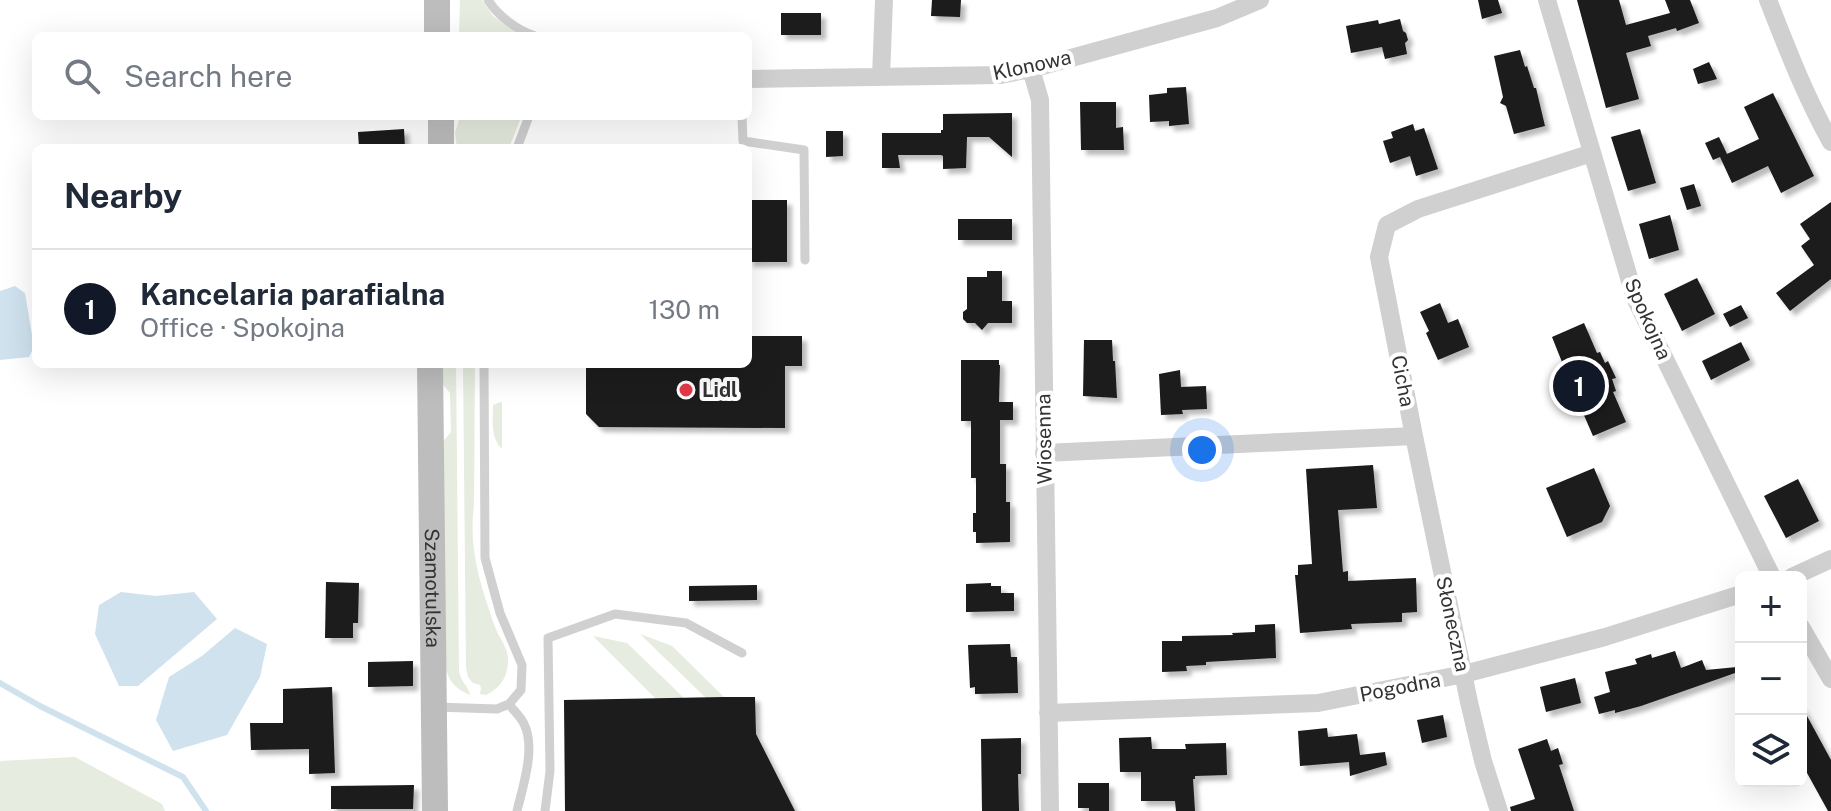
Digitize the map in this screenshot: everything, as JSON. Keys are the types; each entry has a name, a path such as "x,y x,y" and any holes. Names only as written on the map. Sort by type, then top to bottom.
{"street":[{"path":"437,0 437,32"},
{"path":"881,77 884,0"},
{"name":"Klonowa","path":"752,79 1000,75 1217,18 1260,0"},
{"name":"Spokojna","path":"1547,0 1635,298 1769,571"},
{"path":"1768,0 1792,63 1831,142"},
{"name":"Wiosenna","path":"1031,69 1040,100 1050,811"},
{"path":"423,120 423,144"},
{"path":"441,120 441,144"},
{"name":"Cicha","path":"1044,453 1414,436 1379,257 1387,225 1418,209 1592,153"},
{"name":"Szamotulska","path":"430,368 435,811"},
{"name":"Słoneczna","path":"1414,436 1483,761 1499,811"},
{"path":"1805,571 1831,559"},
{"name":"Pogodna","path":"1048,713 1318,703 1464,674 1605,637 1735,596"},
{"path":"1807,637 1831,679"}],"lane":[{"path":"488,0 495,10 525,32"},
{"path":"518,144 528,120"},
{"path":"742,120 743,141 804,150 805,260"},
{"path":"434,706 497,709 509,704 521,690 522,665 500,613 485,558 484,368"},
{"path":"545,811 550,771 548,638 615,614 686,623 742,653"},
{"path":"509,704 525,725 529,749 517,811"}],"shaded area":[{"path":"460,0 482,0 493,16 515,32 459,32"},
{"path":"459,120 520,120 511,144 456,144 455,133"},
{"path":"441,368 456,368 459,671 470,695 453,683 445,664 442,443 451,432 450,393 441,382"},
{"path":"463,368 475,368 474,553 485,597 508,657 508,667 502,681 486,695 480,694 480,685 468,677"},
{"path":"502,402 502,449 494,434 493,405"},
{"path":"640,634 672,646 724,697 706,698"},
{"path":"593,636 627,643 684,698 656,699"},
{"path":"75,757 162,804 165,811 0,811 0,761"}],"water":[{"path":"15,286 25,293 32,335 29,357 0,360 0,291"},
{"path":"121,592 156,596 194,592 217,619 138,686 119,686 95,634 99,605"},
{"path":"235,628 267,644 260,677 227,735 173,751 156,720 169,677 202,656"}],"building":[{"path":"932,0 961,0 960,17 931,16"},
{"path":"1478,0 1498,0 1502,13 1482,19"},
{"path":"1577,0 1619,0 1626,25 1670,13 1665,0 1690,0 1699,23 1648,36 1651,46 1626,53 1639,99 1606,108"},
{"path":"781,13 821,13 821,35 781,35"},
{"path":"1400,19 1408,40 1405,43 1407,54 1385,59 1382,47 1351,53 1346,26"},
{"path":"1520,50 1536,88 1545,126 1514,134 1506,106 1500,103 1503,97 1494,56"},
{"path":"1709,62 1717,79 1698,84 1693,69"},
{"path":"1186,87 1189,124 1169,126 1169,121 1150,122 1149,95 1167,93 1167,88"},
{"path":"1773,93 1814,176 1781,193 1768,166 1732,183 1720,157 1713,160 1705,143 1719,137 1727,154 1759,139 1744,107"},
{"path":"1080,102 1116,102 1116,128 1123,127 1124,150 1081,150"},
{"path":"1012,113 1012,157 989,137 967,137 966,168 943,169 941,155 898,155 900,168 882,168 882,133 941,133 943,114"},
{"path":"1413,124 1415,131 1424,128 1438,169 1416,176 1410,156 1390,163 1383,141 1393,138 1391,132"},
{"path":"404,129 405,144 359,144 358,132"},
{"path":"1640,129 1656,183 1628,191 1611,137"},
{"path":"826,131 843,131 843,156 826,157"},
{"path":"1694,184 1701,206 1687,210 1680,188"},
{"path":"752,200 787,200 787,262 752,262"},
{"path":"1831,202 1831,279 1790,311 1776,293 1814,265 1801,246 1810,239 1800,224"},
{"path":"1670,215 1679,250 1649,259 1639,224"},
{"path":"958,219 1012,219 1012,240 958,240"},
{"path":"987,271 1002,271 1002,301 1012,301 1012,323 988,323 982,330 975,323 967,323 963,312 967,309 967,277 987,277"},
{"path":"1697,278 1715,314 1682,331 1664,294"},
{"path":"1440,303 1448,323 1458,319 1469,347 1438,360 1420,312"},
{"path":"1741,305 1748,318 1730,327 1723,314"},
{"path":"1584,323 1597,353 1600,352 1605,363 1608,361 1616,378 1612,379 1616,391 1613,392 1626,422 1593,436 1580,406 1577,408 1573,397 1569,398 1561,380 1565,379 1561,368 1564,367 1552,337"},
{"name":"Lidl","path":"752,336 802,336 802,366 785,366 785,428 599,427 586,414 586,368 752,368"},
{"path":"1084,340 1112,340 1117,398 1083,396"},
{"path":"1741,342 1750,360 1711,380 1702,361"},
{"path":"961,360 999,360 999,402 1013,402 1013,420 1000,420 1000,464 1006,464 1010,542 976,543 976,532 973,532 976,478 971,478 971,421 961,421"},
{"path":"1180,370 1181,387 1206,386 1207,409 1161,415 1159,374"},
{"path":"1373,465 1377,508 1338,510 1343,572 1348,571 1348,581 1416,578 1417,612 1402,613 1402,622 1351,624 1352,629 1300,633 1295,575 1298,575 1298,565 1312,564 1306,469"},
{"path":"1594,468 1610,506 1602,522 1567,537 1546,488"},
{"path":"1798,479 1819,521 1786,538 1764,496"},
{"path":"326,582 359,583 358,623 353,623 353,638 325,638"},
{"path":"991,583 991,586 1001,586 1001,593 1014,593 1014,611 966,612 966,584"},
{"path":"757,585 757,600 689,601 689,586"},
{"path":"1275,624 1276,658 1206,662 1206,665 1186,666 1187,671 1162,672 1162,641 1182,641 1182,636 1255,632 1255,625"},
{"path":"1010,644 1011,657 1017,657 1018,693 975,694 975,687 970,688 968,645"},
{"path":"1675,651 1681,668 1702,660 1706,670 1735,667 1735,673 1641,706 1599,714 1594,697 1610,692 1605,672 1637,664 1635,659 1651,654 1652,658"},
{"path":"413,661 413,686 368,687 368,662"},
{"path":"1575,678 1581,703 1546,712 1540,687"},
{"path":"332,687 335,773 309,774 309,749 251,750 250,723 283,723 283,689"},
{"path":"755,697 756,734 795,811 565,811 564,700"},
{"path":"1443,715 1447,737 1422,743 1417,720"},
{"path":"1807,716 1831,760 1831,811 1828,811 1807,773"},
{"path":"1327,728 1328,737 1357,734 1360,755 1385,752 1387,765 1350,776 1349,762 1300,766 1298,731"},
{"path":"1151,737 1152,749 1186,749 1185,744 1226,743 1227,775 1195,776 1193,779 1195,811 1176,811 1175,801 1141,801 1141,772 1120,772 1119,738"},
{"path":"1021,738 1019,811 982,811 981,739"},
{"path":"1547,739 1551,751 1558,748 1563,764 1559,765 1574,811 1511,811 1510,807 1535,799 1518,749"},
{"path":"1078,783 1109,783 1109,811 1078,808"},
{"path":"414,785 413,809 331,809 331,786"}],"waterway":[{"path":"0,683 183,777 206,811"}],"place":[{"name":"Kancelaria parafialna","path":"1579,386"},
{"name":"Lidl","path":"686,390"}]}
